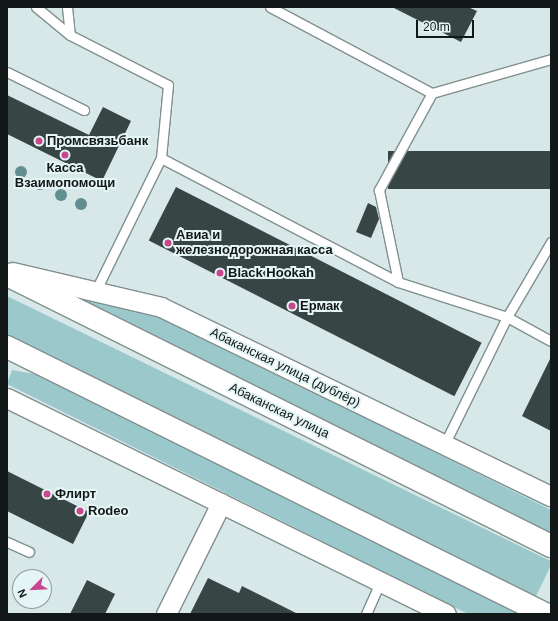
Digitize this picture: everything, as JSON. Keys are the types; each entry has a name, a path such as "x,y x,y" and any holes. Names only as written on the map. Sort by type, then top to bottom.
{"main road":[{"name":"Абаканская улица","path":"7,275 551,546"},
{"path":"7,347 545,614"}],"street":[{"name":"Абаканская улица (дублёр)","path":"7,271 161,307 445,443 551,496"},
{"path":"7,398 446,614"},
{"path":"166,614 221,503"}],"lane":[{"path":"36,7 70,35 168,85 161,158 95,292"},
{"path":"67,7 70,35"},
{"path":"270,7 432,93 551,59"},
{"path":"7,72 84,110"},
{"path":"398,282 379,190 432,93"},
{"path":"161,158 398,282 507,317 551,341"},
{"path":"445,443 507,317 551,242"},
{"path":"7,542 28,552"},
{"path":"366,614 380,582"}],"shaded area":[{"path":"77,292 171,321 551,510 551,537 62,294"},
{"path":"7,296 551,561 551,565 536,596 7,338"},
{"path":"12,370 51,377 524,614 468,614 7,384"}],"building":[{"path":"392,7 468,7 477,11 461,42"},
{"path":"7,95 89,135 103,107 131,121 102,181 7,134"},
{"path":"388,151 551,151 551,189 388,189"},
{"path":"176,187 482,343 454,396 149,240"},
{"path":"368,203 376,207 379,219 371,238 356,232"},
{"path":"551,357 551,431 522,416"},
{"path":"7,471 89,512 73,544 7,511"},
{"path":"208,578 239,593 242,586 298,614 190,614"},
{"path":"87,580 115,594 105,614 70,614"}],"place":[{"name":"Промсвязьбанк","path":"39,141"},
{"name":"Касса Взаимопомощи","path":"65,155"},
{"name":"Авиа и железнодорожная касса","path":"168,243"},
{"name":"Black Hookah","path":"220,273"},
{"name":"Ермак","path":"292,306"},
{"name":"Флирт","path":"47,494"},
{"name":"Rodeo","path":"80,511"}]}
